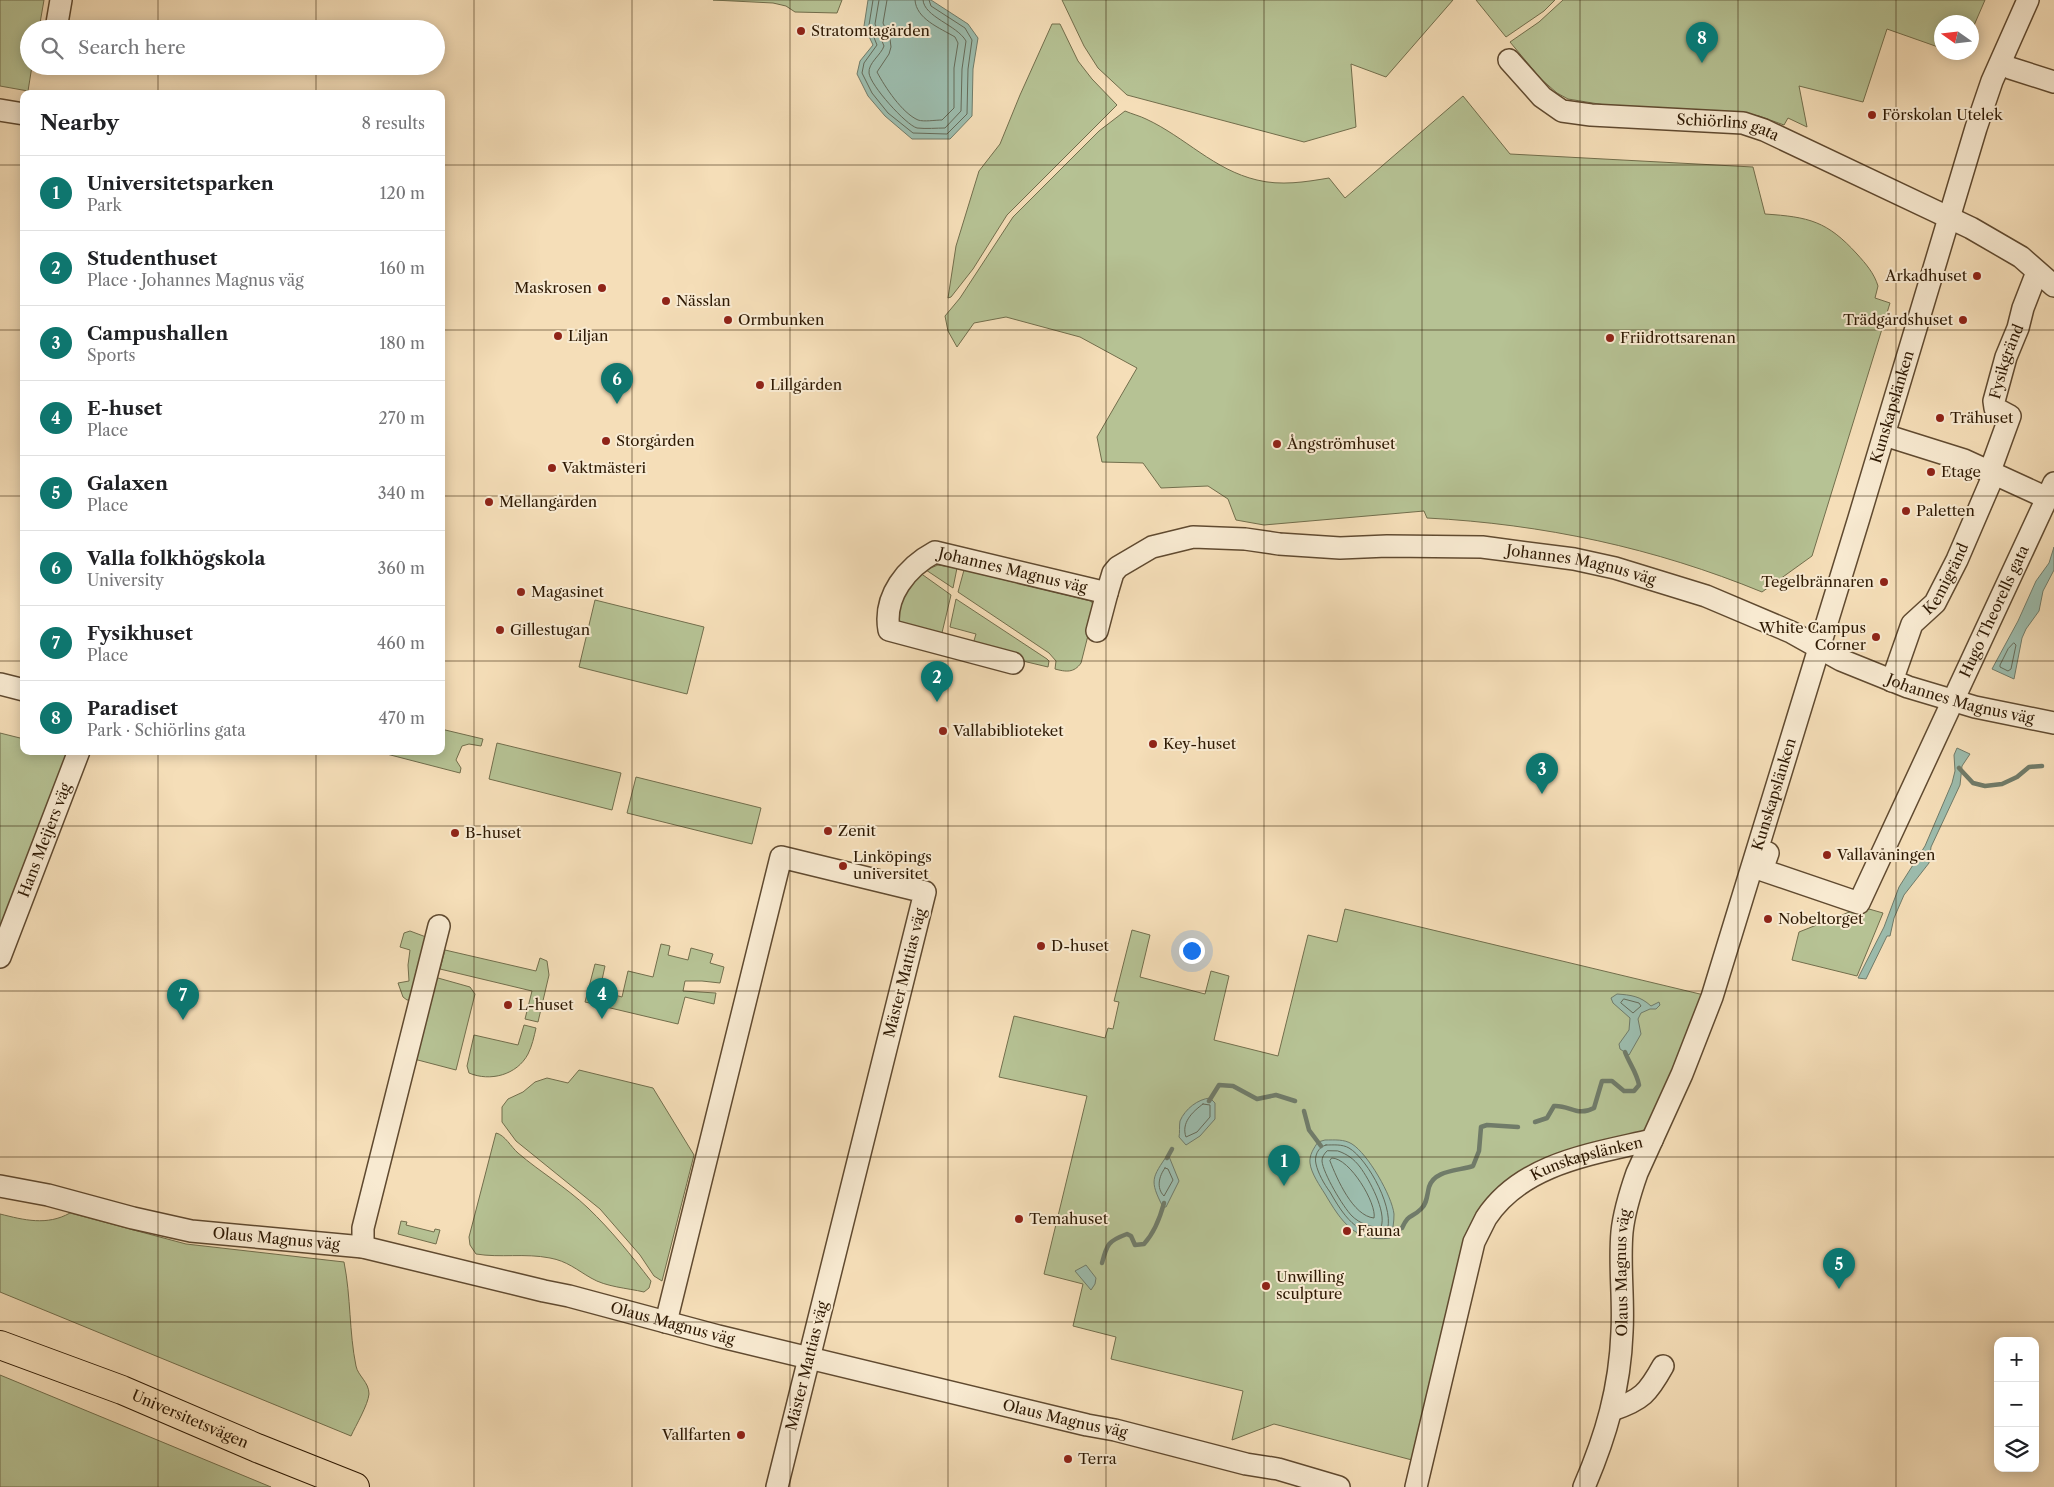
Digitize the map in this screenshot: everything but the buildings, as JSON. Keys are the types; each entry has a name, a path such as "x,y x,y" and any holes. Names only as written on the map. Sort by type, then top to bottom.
{"main road":[{"name":"Universitetsvägen","path":"0,1329 122,1390"},
{"name":"Universitetsvägen","path":"0,1345 122,1390 257,1448 355,1487"},
{"name":"Universitetsvägen","path":"257,1448 338,1487"}],"street":[{"path":"58,20 61,0"},
{"name":"Kunskapslänken","path":"1416,1487 1474,1242 1487,1218 1507,1194 1531,1176 1562,1163 1652,1140 1695,1043 1712,997 1976,128 1992,81 2028,0"},
{"name":"Schiörlins gata","path":"1509,60 1542,98 1562,111 1591,115 1743,123 1764,130 1949,217 2021,257 2054,286"},
{"path":"2010,68 2054,82"},
{"path":"0,110 20,113"},
{"name":"Fysikgränd","path":"1992,473 2010,416 1995,408 1994,401 2006,357 2018,328 2022,308 2037,272"},
{"path":"1894,438 1964,460 1992,473 2051,490"},
{"name":"Kemigränd","path":"1892,681 1912,624 1935,603 1957,560 1992,473"},
{"name":"Hugo Theorells gata","path":"1768,853 1762,870 1859,903 2051,490"},
{"name":"Johannes Magnus väg","path":"1097,631 1107,593 1118,567 1152,547 1193,537 1245,539 1278,544 1340,548 1387,546 1482,547 1574,559 1615,568 1706,596 1791,632 1841,660 1892,681 1952,701 2054,723"},
{"name":"Johannes Magnus väg","path":"1014,663 890,630 889,610 899,584 906,573 924,557 935,552 1107,593"},
{"path":"0,684 20,689"},
{"name":"Hans Meijers väg","path":"0,957 77,755"},
{"name":"Mäster Mattias väg","path":"666,1322 781,857 925,892 777,1487"},
{"path":"363,1248 363,1228 439,926"},
{"name":"Olaus Magnus väg","path":"1584,1487 1605,1437 1612,1410 1620,1361 1622,1332 1621,1254 1626,1208 1637,1173 1652,1140"},
{"name":"Olaus Magnus väg","path":"0,1186 48,1195 191,1231 363,1248 569,1296 666,1322 1087,1425 1115,1430 1246,1464 1278,1469 1339,1487"},
{"path":"1612,1410 1632,1404 1641,1397 1654,1382 1663,1366"}],"green space":[{"path":"0,0 44,0 41,20 20,20 20,75 31,75 28,90 0,86"},
{"path":"713,0 842,0 837,13 795,12 786,6 773,3"},
{"path":"1062,0 1453,0 1386,77 1351,64 1356,127 1304,142 1127,95 1098,68 1084,46"},
{"path":"1476,0 1555,0 1544,11 1506,37"},
{"path":"1563,0 1985,0 1978,15 1934,15 1934,46 1887,29 1863,102 1799,86 1807,127 1788,118 1784,125 1759,116 1738,112 1605,105 1568,99 1557,93 1541,79 1510,42 1539,22"},
{"path":"1052,24 1060,24 1078,61 1117,105 1007,215 973,269 951,297 948,298 956,246 979,171 1000,144"},
{"name":"Friidrottsarenan","path":"1463,96 1510,154 1753,167 1765,214 1806,219 1826,228 1846,243 1864,261 1872,273 1878,286 1875,298 1890,303 1812,556 1762,592 1722,576 1640,551 1556,532 1470,521 1427,518 1424,511 1264,525 1236,520 1228,499 1208,486 1161,488 1143,463 1102,462 1097,437 1137,368 1080,337 1006,317 974,323 957,347 948,331 945,316 960,298 1013,217 1099,131 1125,111 1160,126 1213,161 1241,175 1275,183 1329,178 1345,198"},
{"path":"938,565 957,568 953,588 926,570"},
{"path":"916,570 951,595 941,637 900,625 893,613"},
{"path":"964,570 1091,601 1095,608 1081,663 1076,669 1063,671 1055,669 1056,661 1049,653 958,592"},
{"path":"956,599 1047,659 1049,661 1048,667 1006,657 973,644 976,634 950,627"},
{"path":"595,600 704,627 687,694 579,667"},
{"path":"445,730 483,739 481,746 469,744 462,746 456,760 461,768 460,773 390,755 445,755"},
{"path":"0,733 20,738 20,755 71,755 0,943"},
{"path":"497,743 621,773 612,810 489,779"},
{"path":"636,777 761,808 752,844 627,813"},
{"path":"1862,907 1883,913 1857,976 1792,960 1799,932"},
{"path":"1345,909 1704,995 1666,1089 1644,1134 1494,1192 1412,1460 1274,1424 1232,1440 1243,1391 1111,1359 1116,1337 1073,1326 1083,1284 1044,1274 1087,1096 999,1077 1014,1016 1105,1038 1108,1028 1113,1029 1119,1002 1114,1001 1132,930 1150,935 1140,977 1205,994 1211,971 1229,976 1214,1040 1278,1056 1308,935 1337,942"},
{"path":"410,931 426,937 410,1000 407,1000 403,997 398,983 409,981 408,965 410,950 400,947 404,933"},
{"path":"661,944 670,946 668,955 688,960 691,948 713,954 710,963 724,967 720,983 685,981 683,991 716,993 714,1004 685,997 678,1024 585,1002 595,964 605,966 602,980 606,982 604,992 622,997 628,971 653,977"},
{"path":"445,950 536,971 540,958 547,961 549,975 538,1022 525,1019 532,991 440,969"},
{"path":"438,978 470,987 475,994 456,1070 414,1059 434,979"},
{"path":"524,1025 536,1028 528,1054 517,1067 502,1075 486,1077 469,1073 467,1066 474,1035 518,1045"},
{"path":"579,1070 653,1088 694,1155 662,1281 654,1276 640,1255 600,1209 516,1141 502,1122 502,1107 508,1099 523,1092 535,1082 547,1078 568,1083"},
{"path":"496,1133 502,1136 535,1167 571,1193 596,1216 621,1243 651,1281 649,1288 644,1292 603,1283 556,1259 476,1254 470,1245 469,1237"},
{"path":"70,1213 186,1244 344,1262 356,1366 369,1390 368,1399 351,1436 0,1292 0,1214 27,1220 44,1221"},
{"path":"401,1221 407,1222 406,1225 434,1232 435,1229 440,1230 436,1244 398,1234"},
{"path":"0,1375 271,1487 0,1487"}],"water":[{"path":"868,0 931,0 968,24 978,38 973,69 972,116 950,139 912,139 885,116 868,96 857,74 860,61 873,45 864,26"},
{"path":"2054,547 2054,570 2043,591 2039,611 2022,638 2014,679 1992,669 2018,621 2036,581 2049,563"},
{"path":"1957,748 1970,754 1962,766 1960,785 1931,847 1929,863 1904,895 1894,918 1890,936 1887,936 1866,979 1858,978 1884,927 1899,887 1925,846 1952,783 1955,771 1954,755"},
{"path":"1617,994 1635,997 1651,1006 1659,1002 1660,1005 1656,1009 1650,1009 1641,1013 1638,1019 1641,1034 1629,1055 1620,1049 1619,1044 1629,1030 1630,1018 1613,1003 1611,998"},
{"path":"1210,1098 1215,1103 1215,1119 1200,1136 1186,1145 1179,1137 1182,1117 1197,1103"},
{"path":"1325,1140 1349,1142 1358,1149 1372,1166 1389,1197 1394,1214 1390,1238 1378,1239 1358,1233 1350,1228 1337,1213 1316,1179 1310,1163 1311,1154 1316,1144"},
{"path":"1168,1154 1179,1181 1166,1207 1163,1207 1154,1185 1154,1179"},
{"path":"1086,1265 1096,1278 1091,1290 1075,1271"}],"waterway":[{"path":"1959,768 1973,783 1985,786 2002,784 2017,777 2029,767 2042,766"},
{"path":"1535,1122 1547,1118 1554,1106 1578,1111 1594,1108 1602,1081 1612,1081 1624,1091 1634,1091 1639,1085 1625,1052"},
{"path":"1209,1101 1219,1085 1233,1086 1257,1099 1276,1095 1295,1101"},
{"path":"1304,1111 1309,1130 1321,1146"},
{"path":"1388,1229 1392,1232 1402,1228 1408,1218 1423,1207 1429,1187 1436,1177 1447,1172 1473,1166 1479,1151 1481,1127 1487,1125 1518,1127"},
{"path":"1167,1158 1172,1149"},
{"path":"1102,1263 1109,1244 1121,1236 1127,1234 1131,1236 1135,1245 1144,1244 1156,1225 1164,1203"}],"place":[{"name":"Stratomtagården","path":"801,31"},
{"name":"Paradiset","path":"1702,63"},
{"name":"Förskolan Utelek","path":"1872,115"},
{"name":"Arkadhuset","path":"1977,276"},
{"name":"Maskrosen","path":"602,288"},
{"name":"Nässlan","path":"666,301"},
{"name":"Ormbunken","path":"728,320"},
{"name":"Trädgårdshuset","path":"1963,320"},
{"name":"Liljan","path":"558,336"},
{"name":"Friidrottsarenan","path":"1610,338"},
{"name":"Lillgården","path":"760,385"},
{"name":"Valla folkhögskola","path":"617,404"},
{"name":"Trähuset","path":"1940,418"},
{"name":"Storgården","path":"606,441"},
{"name":"Ångströmhuset","path":"1277,444"},
{"name":"Vaktmästeri","path":"552,468"},
{"name":"Etage","path":"1931,472"},
{"name":"Mellangården","path":"489,502"},
{"name":"Paletten","path":"1906,511"},
{"name":"Tegelbrännaren","path":"1884,582"},
{"name":"Magasinet","path":"521,592"},
{"name":"Gillestugan","path":"500,630"},
{"name":"White Campus Corner","path":"1876,637"},
{"name":"Studenthuset","path":"937,702"},
{"name":"Vallabiblioteket","path":"943,731"},
{"name":"Key-huset","path":"1153,744"},
{"name":"Campushallen","path":"1542,794"},
{"name":"Zenit","path":"828,831"},
{"name":"B-huset","path":"455,833"},
{"name":"Vallavåningen","path":"1827,855"},
{"name":"Linköpings universitet","path":"843,866"},
{"name":"Nobeltorget","path":"1768,919"},
{"name":"D-huset","path":"1041,946"},
{"name":"L-huset","path":"508,1005"},
{"name":"E-huset","path":"602,1019"},
{"name":"Fysikhuset","path":"183,1020"},
{"name":"Universitetsparken","path":"1284,1186"},
{"name":"Temahuset","path":"1019,1219"},
{"name":"Fauna","path":"1347,1231"},
{"name":"Unwilling sculpture","path":"1266,1286"},
{"name":"Galaxen","path":"1839,1289"},
{"name":"Vallfarten","path":"741,1435"},
{"name":"Terra","path":"1068,1459"}]}
